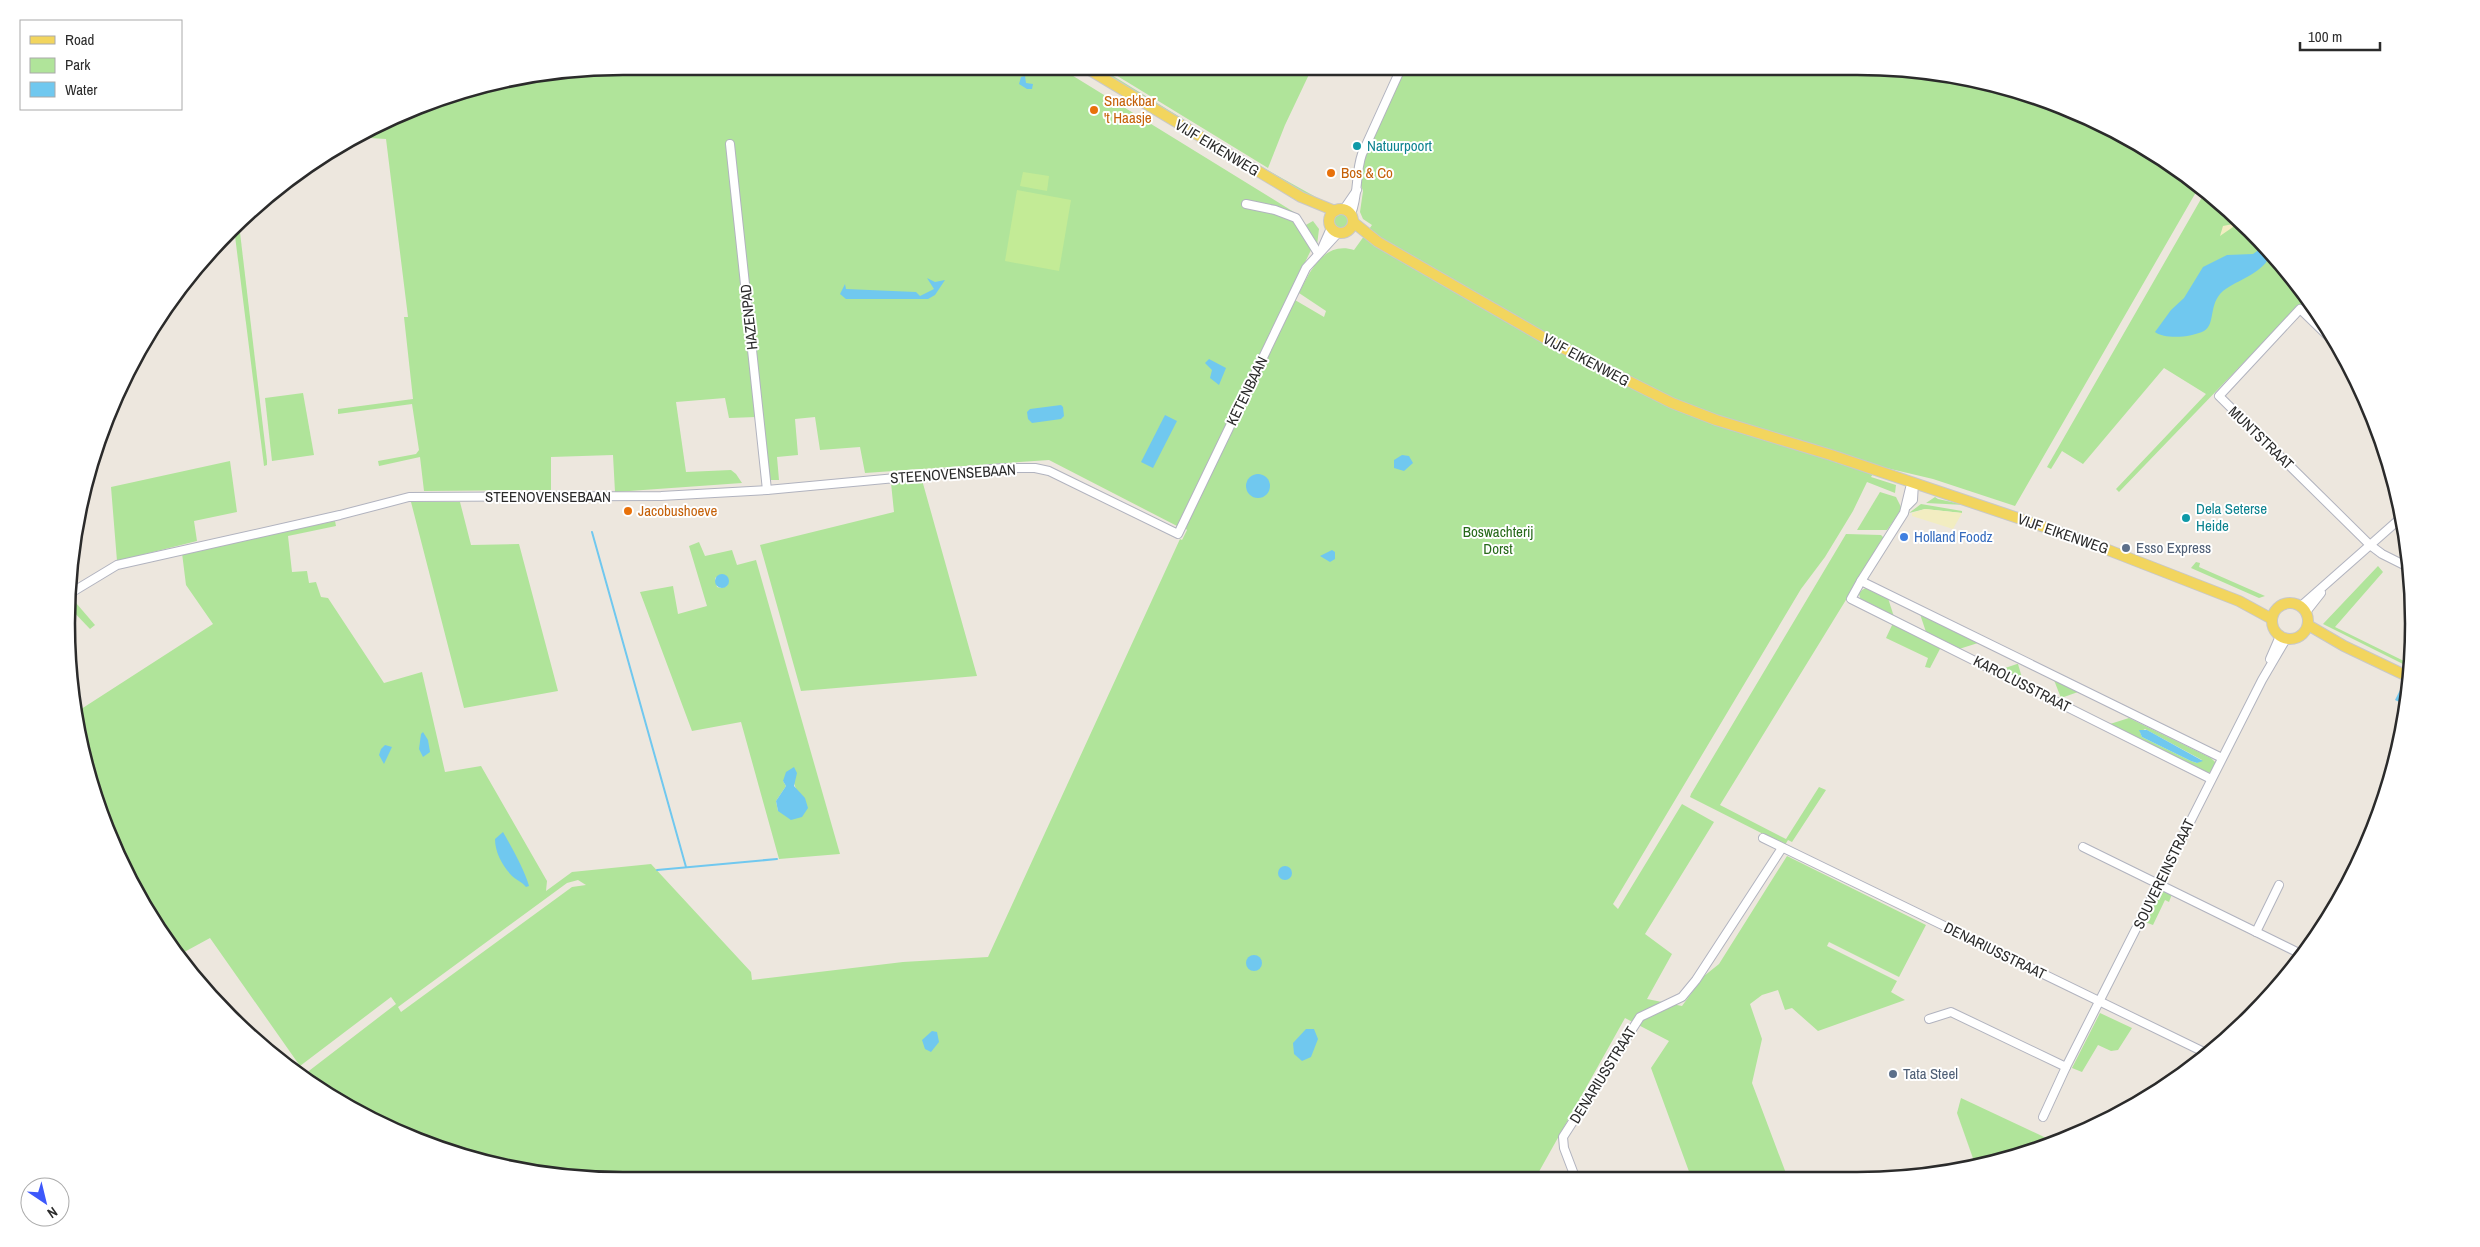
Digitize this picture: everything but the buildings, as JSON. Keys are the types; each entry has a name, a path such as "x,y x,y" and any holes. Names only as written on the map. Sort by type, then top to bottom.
{"main road":[{"name":"VIJF EIKENWEG","path":"1098,75 1341,221 1555,344 1641,390 1716,420 1808,450 1831,455 1913,487 1969,502 2080,539 2274,614"},
{"path":"2288,603 2304,609 2306,629 2296,638 2283,637 2274,628 2274,614 2288,603"},
{"path":"2306,629 2402,674"}],"street":[{"name":"KETENBAAN","path":"1178,534 1306,268 1320,252 1356,200 1362,154 1398,75"},
{"name":"HAZENPAD","path":"730,144 767,490"},
{"path":"1246,204 1275,210 1296,218 1320,252"},
{"name":"MUNTSTRAAT","path":"2317,325 2300,309 2219,396 2370,545"},
{"name":"STEENOVENSEBAAN","path":"76,590 117,566 340,515 408,497 619,498 767,490 1003,468 1035,468 1055,474 1178,534"},
{"name":"KAROLUSSTRAAT","path":"1913,487 1907,506 1851,599 2211,779"},
{"path":"2304,609 2395,523"},
{"path":"2370,545 2382,554 2401,563"},
{"name":"KAROLUSSTRAAT","path":"1861,581 2222,758"},
{"name":"SOUVEREINSTRAAT","path":"2043,1117 2066,1067 2100,1003 2283,637"},
{"name":"DENARIUSSTRAAT","path":"1763,838 2200,1050"},
{"path":"2083,847 2296,952"},
{"name":"DENARIUSSTRAAT","path":"1572,1172 1564,1148 1563,1137 1640,1017 1677,1000 1691,986 1782,848"},
{"path":"2256,932 2279,885"},
{"path":"1929,1019 1951,1012 2066,1067"}],"green space":[{"path":"1072,75 1297,214 1311,250 1177,526 1049,460 865,473 860,447 820,450 815,417 795,419 798,455 777,457 779,480 770,480 734,150 756,417 729,418 725,398 676,402 686,472 731,470 742,483 615,492 613,455 551,457 551,490 424,491 420,457 379,466 378,461 416,454 419,450 412,404 338,414 338,409 413,399 404,317 408,317 386,139 369,138 447,104 482,94 516,86 588,76"},
{"path":"1103,75 1112,75 1253,162 1323,201 1321,204"},
{"path":"1116,75 1309,75 1285,125 1268,168"},
{"name":"Boswachterij Dorst","path":"1395,75 1856,75 1928,80 1964,86 2033,104 2066,117 2131,148 2196,193 2015,506 1933,479 1878,466 1871,477 1896,485 1895,493 1867,482 1853,511 1825,557 1801,589 1613,904 1618,909 1682,804 1714,822 1645,934 1672,954 1647,999 1682,1006 1704,976 1719,964 1787,856 1926,925 1899,977 1829,942 1827,946 1897,981 1891,992 1905,1000 1818,1031 1792,1008 1785,1010 1778,990 1762,995 1750,1004 1762,1039 1752,1083 1785,1172 1689,1172 1651,1068 1669,1041 1625,1018 1539,1172 624,1172 588,1171 516,1161 447,1143 414,1130 349,1099 308,1072 396,1004 391,997 300,1066 210,938 184,952 148,898 117,833 104,800 94,765 82,708 213,624 186,585 182,553 335,521 336,526 288,536 292,572 307,571 309,583 316,582 321,597 328,598 384,683 422,672 445,772 481,766 547,881 546,891 572,872 651,864 751,972 752,980 903,962 988,957 1180,539 1182,540 1187,530 1185,528 1295,300 1324,317 1326,311 1299,293 1303,284 1313,267 1326,254 1343,248 1354,250 1372,225 1363,219 1360,212 1363,191 1360,183 1361,163","holes":["578,880 586,885 572,887 401,1012 398,1007 567,883"]},
{"path":"1023,172 1049,176 1047,191 1020,186"},
{"path":"1017,190 1071,200 1059,271 1005,261"},
{"path":"2202,198 2218,211 2269,262 2314,321 2298,306 2119,492 2116,489 2206,394 2164,368 2083,464 2062,451 2051,469 2047,467"},
{"path":"1341,214 1346,216 1348,221 1346,226 1341,228 1336,226 1334,221 1336,216"},
{"path":"1313,221 1319,229 1317,245 1304,226"},
{"path":"240,232 267,461 267,465 264,466 235,237"},
{"path":"303,393 314,455 272,461 265,398"},
{"path":"230,461 237,512 194,521 197,541 117,561 111,487"},
{"path":"922,480 977,676 801,691 760,545 894,512 891,483"},
{"path":"1880,492 1896,497 1902,509 1887,530 1857,530"},
{"path":"1935,497 1938,499 1965,505 1926,503"},
{"path":"411,502 460,502 471,545 519,544 558,691 464,708"},
{"path":"1921,504 1962,511 1962,513 1925,509 1909,513"},
{"path":"1846,534 1881,535 1884,538 1720,805 1786,839 1819,787 1826,790 1792,842 1788,840 1785,845 1690,797"},
{"path":"699,542 705,556 732,550 737,565 756,560 840,854 779,859 741,722 692,731 640,592 673,586 678,614 707,606 689,546","holes":["720,575 726,576 728,580 727,586 717,587 715,578","783,781 794,783 799,792 778,811 776,801 786,786"]},
{"path":"2196,562 2200,563 2199,567 2265,596 2259,598 2191,568"},
{"path":"2378,566 2383,572 2335,627 2404,661 2403,664 2323,624"},
{"path":"1866,588 1888,598 1894,617 1861,601 1859,594"},
{"path":"76,602 95,625 90,629 75,614"},
{"path":"1920,614 1978,643 1959,649 1926,632"},
{"path":"1893,623 1941,647 1930,668 1925,667 1928,658 1886,638"},
{"path":"2018,664 2023,681 1999,670"},
{"path":"2054,680 2078,692 2061,698"},
{"path":"2129,718 2211,758 2215,762 2215,767 2209,773 2204,771 2110,724","holes":["2145,729 2202,760 2197,763 2191,761 2142,737 2140,732"]},
{"path":"2166,891 2172,894 2169,902 2165,900 2153,925 2145,922 2161,892"},
{"path":"2100,1013 2132,1028 2118,1050 2111,1051 2098,1045 2082,1072 2072,1068"},
{"path":"1961,1098 2046,1138 1973,1159 1957,1113"}],"sand":[{"path":"2232,224 2233,227 2220,236 2223,226"},
{"path":"1925,509 1962,513 1953,529 1912,516 1912,513"}],"water":[{"path":"1025,76 1026,83 1033,84 1032,89 1027,89 1019,84 1021,77"},
{"path":"2258,250 2267,260 2257,271 2229,287 2218,296 2208,328 2193,335 2179,337 2166,336 2155,332 2171,310 2184,298 2203,267 2227,255 2253,254"},
{"path":"927,278 935,282 945,280 935,295 928,299 846,299 840,294 845,284 846,289 916,292 920,296 934,289"},
{"path":"1209,359 1226,368 1219,385 1210,378 1212,370 1205,363"},
{"path":"1061,405 1064,416 1061,419 1032,423 1028,419 1027,412 1030,409"},
{"path":"1165,415 1177,421 1153,468 1141,462"},
{"path":"1402,455 1409,456 1413,463 1404,471 1394,468 1394,460"},
{"path":"1258,474 1267,477 1270,486 1267,495 1258,498 1249,495 1246,486 1249,477"},
{"path":"1332,550 1335,552 1335,559 1330,562 1320,556"},
{"path":"722,574 727,576 729,581 727,586 722,588 717,586 715,581 717,576"},
{"path":"2400,690 2399,702 2395,700"},
{"path":"2139,730 2147,730 2203,761 2197,763 2191,761 2142,737"},
{"path":"423,732 428,740 430,752 423,757 419,749"},
{"path":"385,745 392,747 384,764 379,755"},
{"path":"794,767 797,773 794,786 805,798 808,808 802,817 791,820 778,811 776,801 786,786 783,781 786,772"},
{"path":"503,832 529,886 526,887 511,875 500,858 496,849 495,839"},
{"path":"1282,866 1288,866 1292,873 1288,880 1282,880 1278,876 1278,870"},
{"path":"1254,955 1262,963 1254,971 1246,963"},
{"path":"1306,1029 1314,1029 1318,1039 1311,1057 1302,1061 1294,1054 1293,1043"},
{"path":"932,1031 937,1032 939,1042 931,1052 925,1049 922,1040"}],"waterway":[{"path":"592,532 686,867"},
{"path":"657,870 777,859"}],"place":[{"name":"Snackbar 't Haasje","path":"1094,110"},
{"name":"Natuurpoort","path":"1357,146"},
{"name":"Bos & Co","path":"1331,173"},
{"name":"Jacobushoeve","path":"628,511"},
{"name":"Dela Seterse Heide","path":"2186,518"},
{"name":"Holland Foodz","path":"1904,537"},
{"name":"Esso Express","path":"2126,548"},
{"name":"Tata Steel","path":"1893,1074"}]}
